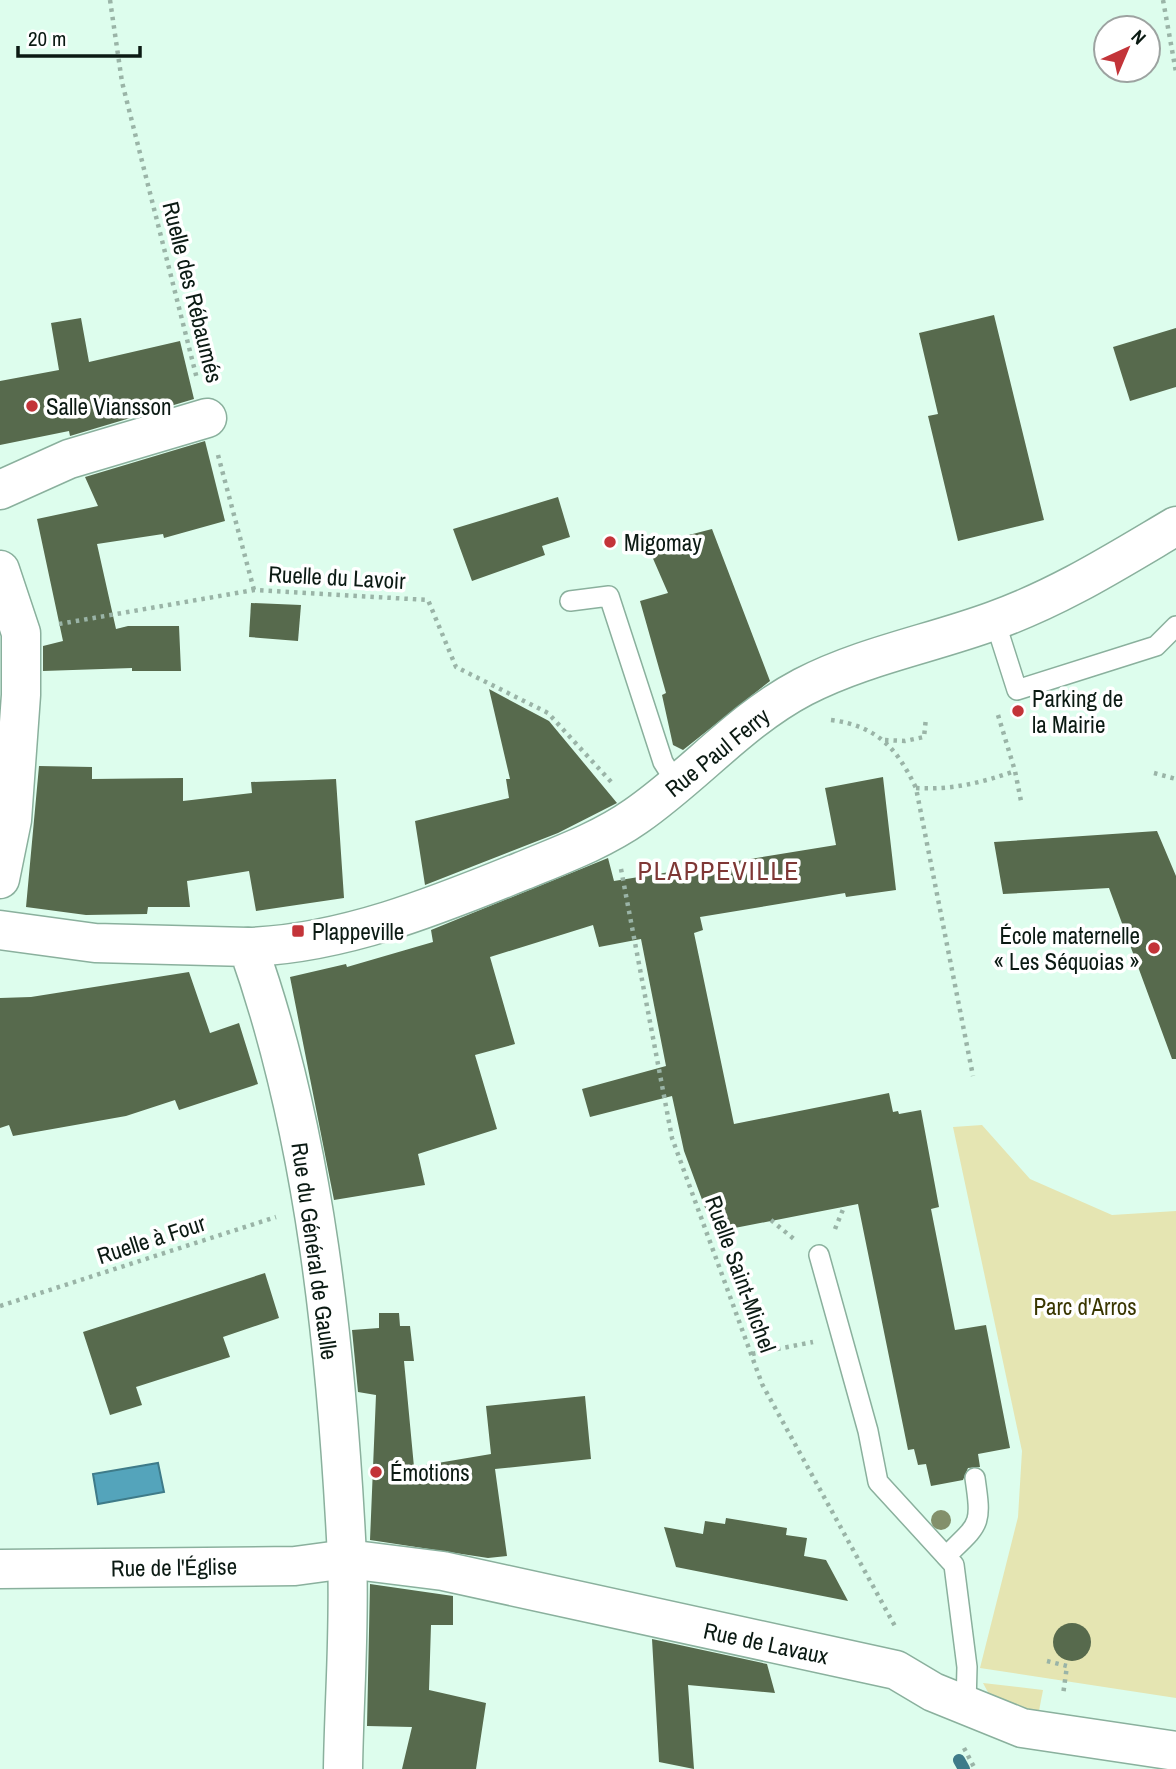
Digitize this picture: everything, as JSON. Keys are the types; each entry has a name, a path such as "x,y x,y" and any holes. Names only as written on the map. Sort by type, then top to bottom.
{"street":[{"path":"0,490 69,459 207,418"},
{"name":"Rue Paul Ferry","path":"248,947 291,946 408,914 476,890 625,824 677,784 750,721 801,688 840,670 995,621 1091,579 1176,526"},
{"path":"0,570 21,633 21,695 12,820 0,880"},
{"path":"0,930 95,943 248,947"},
{"name":"Rue du Général de Gaulle","path":"248,947 271,1010 313,1205 332,1366 347,1559 343,1769"},
{"name":"Rue de l'Église","path":"0,1569 295,1566 347,1559"},
{"name":"Rue de Lavaux","path":"347,1559 443,1571 896,1670 933,1692 1022,1728 1176,1751"}],"lane":[{"path":"570,601 609,596 663,762 677,784"},
{"path":"995,621 1017,690 1156,646 1176,626"},
{"path":"819,1255 878,1482 954,1565 967,1667 966,1705"},
{"path":"946,1556 975,1527 981,1514 975,1478"}],"path":[{"name":"Ruelle des Rébaumés","path":"110,0 122,82 207,418 254,590"},
{"path":"1163,0 1176,72"},
{"name":"Ruelle du Lavoir","path":"21,633 254,590 429,600 456,667 548,713 607,776 625,824"},
{"path":"996,709 1021,800"},
{"path":"885,740 924,737 926,718"},
{"path":"825,720 849,723 885,740 903,761 916,788 973,1076"},
{"path":"916,788 944,790 974,786 1015,771"},
{"path":"1154,773 1176,779"},
{"name":"Ruelle Saint-Michel","path":"625,824 672,1138 762,1384 898,1633"},
{"name":"Ruelle à Four","path":"0,1306 313,1205"},
{"path":"752,1354 842,1336"}],"green space":[{"name":"Parc d'Arros","path":"982,1125 1030,1179 1112,1215 1176,1211 1176,1698 980,1668 1018,1517 1022,1451 953,1127"},
{"path":"983,1683 1043,1690 1038,1716 990,1696"}],"water":[{"path":"158,1463 164,1492 98,1504 93,1474"}],"building":[{"path":"994,315 1044,520 958,541 928,416 938,414 919,333"},
{"path":"81,318 89,362 180,341 194,399 70,436 69,431 0,445 0,381 59,370 51,323"},
{"path":"1176,328 1176,387 1130,401 1113,347"},
{"path":"205,441 225,521 164,538 163,534 97,544 116,629 128,626 179,626 181,671 132,671 132,668 43,671 43,646 63,641 37,519 98,506 85,477"},
{"path":"558,497 570,537 542,546 545,555 472,581 453,529"},
{"path":"712,529 770,681 683,750 673,745 662,695 666,693 640,601 668,593 651,554 661,550 658,543"},
{"path":"251,603 301,605 298,641 249,637"},
{"path":"489,689 549,721 617,803 558,833 425,885 415,821 509,798 506,779 510,779"},
{"path":"39,766 92,767 92,779 183,778 183,801 252,793 251,782 336,779 344,898 256,911 249,871 187,881 190,907 148,907 147,914 86,915 26,907"},
{"path":"883,777 896,890 846,897 845,893 700,917 703,930 694,933 734,1124 889,1093 893,1112 898,1111 899,1114 921,1110 939,1207 931,1209 955,1330 986,1325 1010,1448 978,1454 980,1467 968,1468 963,1480 931,1486 926,1464 918,1465 914,1449 908,1450 858,1204 714,1232 684,1151 672,1096 590,1117 582,1089 666,1066 641,939 599,947 593,925 490,957 515,1044 475,1055 497,1129 418,1154 425,1185 334,1200 290,977 346,964 347,967 433,942 431,930 608,858 614,881 836,845 825,788"},
{"name":"École maternelle « Les Séquoias »","path":"1157,831 1176,876 1176,1059 1172,1059 1109,888 1003,894 994,842"},
{"path":"189,972 210,1033 239,1023 258,1084 179,1110 175,1100 126,1116 13,1136 9,1125 0,1128 0,998 31,997"},
{"path":"265,1273 279,1318 223,1337 230,1357 136,1387 142,1405 110,1415 83,1332"},
{"path":"379,1313 399,1313 400,1326 410,1326 414,1361 404,1361 414,1467 491,1454 486,1406 585,1396 591,1459 495,1469 507,1556 488,1558 370,1540 376,1395 358,1392 352,1330 379,1328"},
{"path":"726,1518 787,1528 786,1535 807,1538 804,1556 826,1560 848,1601 676,1567 664,1527 703,1534 705,1521 725,1524"},
{"path":"370,1584 453,1596 453,1625 431,1625 429,1690 486,1703 476,1769 402,1769 412,1727 367,1726"},
{"path":"1072,1623 1086,1628 1091,1642 1086,1656 1072,1661 1058,1656 1053,1642 1058,1628"},
{"path":"652,1639 767,1664 775,1693 688,1685 694,1769 659,1762"}],"waterway":[{"path":"959,1760 964,1769"}],"place":[{"name":"Salle Viansson","path":"32,406"},
{"name":"Migomay","path":"610,542"},
{"name":"Parking de la Mairie","path":"1018,711"},
{"name":"Plappeville","path":"298,931"},
{"name":"École maternelle « Les Séquoias »","path":"1154,948"},
{"name":"Émotions","path":"376,1472"}],"district":[{"name":"PLAPPEVILLE","path":"719,870"}]}
